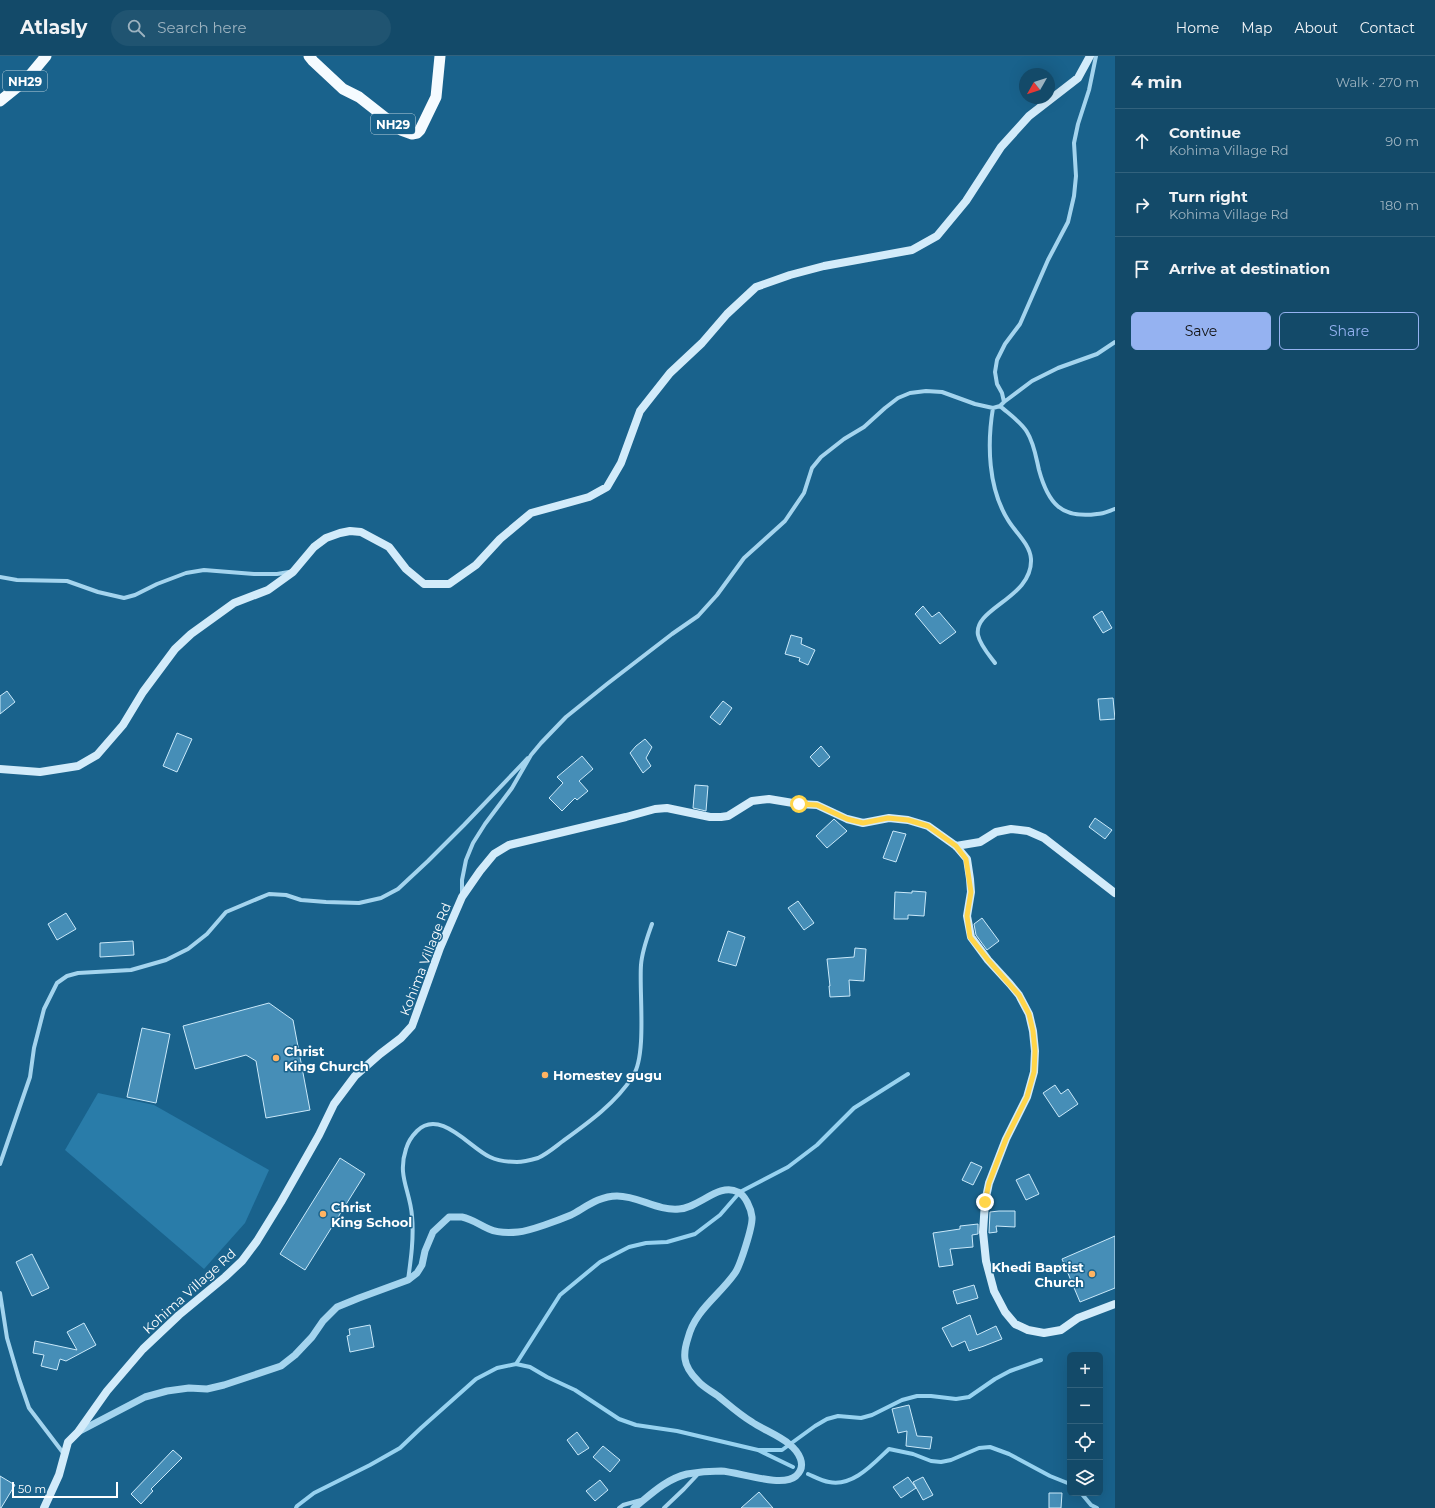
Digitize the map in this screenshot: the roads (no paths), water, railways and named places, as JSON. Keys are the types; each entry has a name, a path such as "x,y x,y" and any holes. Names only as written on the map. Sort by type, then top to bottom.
{"highway":[{"name":"NH29","path":"0,100 26,80 46,56"},
{"name":"NH29","path":"309,56 313,62 343,89 359,97 401,130 412,134 417,133 420,130 436,97 440,56"}],"main road":[{"path":"0,769 40,772 78,766 98,755 123,725 143,692 175,649 191,634 234,603 268,590 293,572 314,548 326,538 350,531 360,532 389,547 406,569 424,584 450,584 476,565 500,539 531,513 589,497 607,487 621,464 640,411 670,373 702,343 727,314 756,287 790,275 824,266 912,250 937,236 966,201 1001,147 1029,116 1078,78 1090,56"},
{"name":"Kohima Village Rd","path":"44,1508 59,1475 68,1442 78,1432 107,1391 143,1350 179,1315 242,1261 281,1202 319,1135 334,1104 355,1076 402,1038 412,1026 440,948 462,897 494,854 509,845 655,809 667,808 710,817 720,817 728,816 752,801 769,799 799,804 817,805 847,819 863,823 888,818 908,820 928,826 956,846 966,859 969,872 971,892 967,916 970,937 1019,995 1029,1014 1033,1031 1035,1051 1034,1072 1027,1097 1006,1139 989,1183 985,1202 983,1232 986,1261 994,1291 1005,1312 1015,1324 1028,1330 1044,1334 1060,1330 1078,1318 1115,1304"},
{"path":"956,846 980,842 996,832 1011,829 1028,830 1044,838 1115,893"}],"street":[{"path":"1004,402 1002,393 997,384 995,372 997,360 1005,344 1020,324 1048,260 1068,222 1076,176 1075,137 1090,90 1096,56"},
{"path":"0,1164 30,1077 34,1048 44,1009 57,983 67,976 78,973 131,970 166,960 188,949 207,934 226,912 269,894 286,895 301,900 359,903 381,898 398,889 464,825 566,717 672,634 698,616 717,595 744,558 785,521 804,493 812,468 831,448 864,427 898,398 910,393 926,391 942,392 975,404 993,408 1000,406 1032,381 1058,368 1097,354 1115,342"},
{"path":"1000,406 1026,431 1034,446 1047,495 1058,506 1067,513 1077,515 1099,514 1115,509"},
{"path":"993,408 990,448 993,480 1000,505 1008,521 1028,549 1031,558 1030,569 1022,586 1016,593 988,614 980,623 978,633 981,642 995,663"},
{"path":"0,577 16,580 67,581 98,592 124,598 186,573 204,570 254,574 293,572"},
{"path":"462,897 462,880 466,860 473,843 485,824 512,788 531,755"},
{"path":"408,1280 412,1258 412,1216 402,1175 402,1166 406,1146 411,1138 425,1126 437,1124 461,1136 491,1158 517,1162 539,1157 608,1106 633,1076 638,1067 641,1040 641,965 643,950 652,924"},
{"path":"78,1432 145,1397 167,1391 189,1388 207,1389 224,1386 281,1366 295,1355 312,1337 323,1321 337,1308 359,1298 408,1280 417,1273 422,1265 425,1252 433,1232 449,1217 461,1217 490,1230 503,1233 520,1232 570,1215 594,1201 606,1197 636,1198 650,1205 668,1209 682,1209 701,1202 728,1188 740,1192 749,1206 752,1218 736,1272 723,1289 696,1316 690,1328 685,1358 690,1372 698,1382 751,1422 788,1443 799,1456 802,1463 801,1470 791,1479 776,1480 722,1471 699,1473 674,1478 634,1508"},
{"path":"0,1293 7,1338 29,1408 64,1454"},
{"path":"664,1508 684,1490 699,1473"},
{"path":"619,1508 623,1505 646,1498"}],"waterway":[{"path":"516,1364 560,1295 600,1262 629,1247 646,1243 667,1242 695,1234 720,1215 740,1192 788,1167 817,1145 854,1108 908,1074"},
{"path":"758,1450 782,1450 827,1419 838,1416 861,1418 872,1415 902,1400 917,1396 956,1399 969,1397 995,1379 1010,1371 1041,1360"},
{"path":"296,1508 314,1493 400,1448 476,1379 497,1368 516,1364 530,1367 575,1390 619,1419 636,1425 677,1431 758,1450 793,1467"},
{"path":"808,1474 824,1481 838,1483 854,1478 862,1473 889,1449 913,1454 931,1461 941,1462 951,1460 979,1448 990,1447 1009,1454 1050,1476 1067,1483"},
{"path":"1084,1496 1091,1505 1097,1508"}],"place":[{"name":"Christ King Church","path":"276,1058"},
{"name":"Homestey gugu","path":"545,1075"},
{"name":"Christ King School","path":"323,1214"},
{"name":"Khedi Baptist Church","path":"1092,1274"}]}
